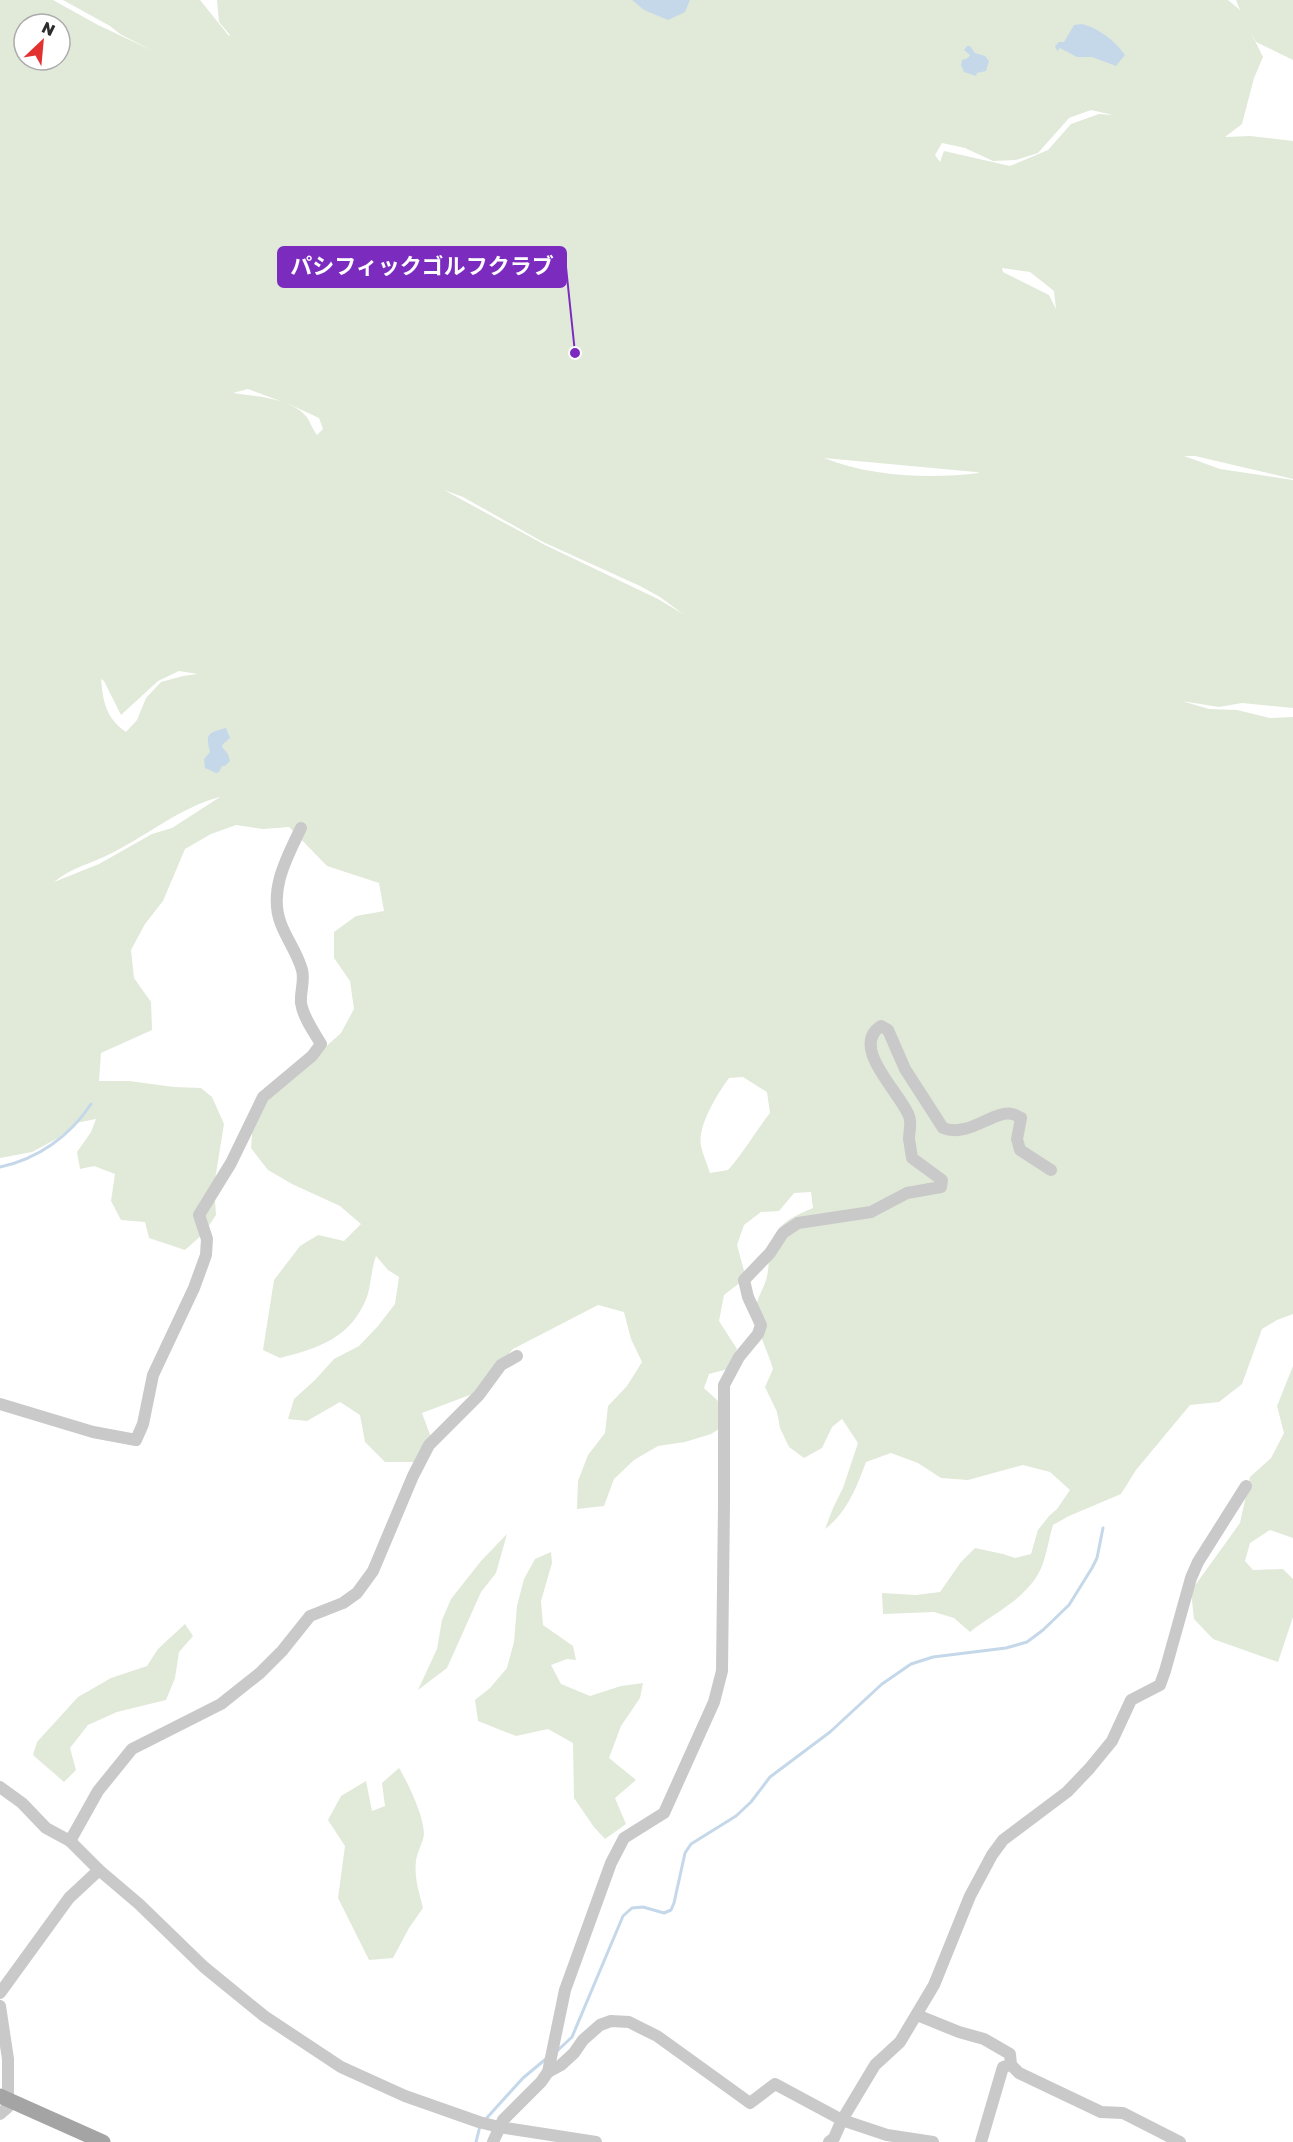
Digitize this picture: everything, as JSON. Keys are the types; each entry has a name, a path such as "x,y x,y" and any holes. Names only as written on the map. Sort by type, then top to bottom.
{"main road":[{"path":"3,2098 103,2142"}],"street":[{"path":"0,1404 93,1432 136,1440 143,1424 153,1375 194,1288 206,1255 207,1239 199,1215 231,1163 263,1097 312,1056 321,1044 304,1013 303,972 280,922 276,903 284,862 301,828"},
{"path":"493,2142 503,2120 542,2082 548,2072 565,1990 611,1863 624,1838 664,1813 714,1702 722,1671 724,1385 739,1357 758,1334 761,1325 748,1297 744,1280 770,1253 783,1233 798,1223 871,1212 907,1193 941,1187 942,1180 912,1158 909,1138 910,1120 899,1096 875,1064 870,1040 873,1031 881,1026 888,1030 905,1069 943,1128 951,1131 970,1127 1004,1114 1012,1114 1021,1118 1017,1139 1020,1150 1051,1170"},
{"path":"70,1840 98,1791 132,1749 221,1704 260,1673 282,1651 310,1616 343,1603 357,1593 373,1571 413,1476 429,1445 479,1395 501,1365 517,1356"},
{"path":"829,2142 834,2138 842,2120 876,2065 900,2042 917,2015 934,1985 970,1896 992,1855 1003,1840 1067,1792 1089,1769 1112,1741 1131,1700 1160,1685 1191,1578 1198,1562 1246,1486"},
{"path":"0,1787 22,1803 46,1828 70,1840 99,1870 139,1904 204,1966 264,2016 341,2067 446,2112 499,2127 596,2142"},
{"path":"0,1993 69,1898 99,1870"},
{"path":"0,2006 8,2059 3,2098 8,2107 0,2114"},
{"path":"917,2015 959,2032 984,2039 1010,2054 1011,2065 1019,2073 1101,2112 1123,2114 1180,2142"},
{"path":"548,2072 561,2065 600,2025 611,2021 629,2022 657,2036 750,2103 775,2084 842,2120 887,2135 933,2142"},
{"path":"981,2142 1003,2067 1011,2065"}],"green space":[{"path":"0,0 53,0 98,25 151,50 63,0 200,0 229,36 219,22 217,0 1228,0 1240,10 1236,0 1293,0 1293,60 1256,42 1250,31 1263,57 1254,78 1242,124 1225,137 1250,136 1293,141 1293,479 1195,456 1184,456 1220,469 1293,480 1293,708 1242,703 1219,707 1182,701 1209,709 1237,710 1270,718 1293,717 1293,1314 1262,1329 1242,1384 1219,1402 1190,1405 1136,1470 1121,1494 1053,1525 1042,1566 1029,1587 1020,1596 970,1632 954,1618 934,1612 883,1614 882,1593 916,1595 940,1592 961,1562 975,1548 1015,1558 1031,1554 1038,1530 1070,1490 1050,1472 1023,1465 968,1480 941,1478 918,1463 891,1453 866,1462 855,1490 845,1507 833,1523 825,1529 843,1488 858,1443 842,1419 832,1427 822,1448 804,1458 789,1447 780,1428 777,1412 765,1387 773,1369 756,1316 757,1301 767,1275 773,1239 785,1223 813,1208 811,1192 794,1193 779,1211 761,1212 744,1225 737,1245 746,1278 724,1295 719,1321 737,1349 728,1369 709,1374 704,1388 718,1401 729,1423 711,1434 685,1442 658,1446 634,1460 614,1479 604,1506 577,1509 578,1481 588,1455 605,1433 608,1406 627,1386 642,1362 631,1339 624,1312 598,1305 513,1349 475,1393 422,1413 432,1440 414,1462 385,1462 365,1442 360,1415 340,1402 307,1421 288,1419 294,1399 334,1359 359,1346 378,1326 395,1304 399,1277 388,1270 376,1256 367,1297 360,1311 343,1332 308,1350 280,1358 263,1350 274,1280 300,1246 318,1235 344,1241 361,1224 340,1206 268,1170 251,1148 253,1121 269,1098 341,1033 354,1009 350,981 334,958 334,932 356,916 384,911 379,883 327,866 289,827 263,829 236,825 211,834 185,849 163,901 145,924 131,950 134,978 151,1002 152,1030 101,1053 99,1081 129,1081 201,1088 212,1097 224,1124 214,1186 216,1215 204,1233 185,1250 149,1238 145,1222 121,1220 111,1201 115,1174 94,1166 80,1169 77,1152 91,1132 96,1119 76,1123 58,1138 32,1152 0,1158","holes":["1091,110 1113,115 1099,114 1071,124 1048,150 1010,166 944,151 940,162 935,155 942,143 965,148 993,161 1016,160 1038,153 1069,118","1002,268 1030,272 1054,291 1056,309 1049,295 1003,272","248,389 279,401 233,393","285,403 319,418 323,429 317,435 305,415","824,458 976,472 980,473 941,476 901,475 862,469","444,490 463,497 543,542 640,586 683,614 658,599 545,545","179,671 198,674 161,682 146,698 137,720 126,732 119,727 107,709 101,679 121,715 158,681","220,797 172,828 152,834 99,864 54,882 67,873 105,857 178,814","743,1077 767,1092 770,1113 728,1170 710,1173 701,1146 705,1120 729,1078"]},
{"path":"1293,1366 1293,1538 1270,1530 1250,1543 1245,1561 1253,1570 1283,1569 1293,1579 1293,1617 1278,1662 1213,1639 1194,1619 1191,1591 1240,1523 1250,1477 1271,1458 1284,1433 1277,1406"},
{"path":"507,1534 496,1573 481,1592 447,1668 418,1690 437,1649 442,1620 451,1599 481,1561"},
{"path":"551,1552 552,1563 541,1601 543,1625 573,1646 576,1660 567,1659 551,1665 561,1684 590,1696 621,1686 643,1683 640,1698 621,1726 609,1758 636,1780 615,1798 626,1824 605,1839 574,1798 573,1743 548,1729 516,1736 478,1721 475,1700 490,1688 507,1668 514,1642 517,1606 524,1579 535,1559"},
{"path":"185,1624 193,1636 179,1652 175,1678 166,1700 117,1712 88,1725 70,1748 76,1770 64,1782 33,1755 37,1742 78,1697 111,1678 147,1666 158,1649"},
{"path":"399,1768 415,1800 423,1827 424,1834 416,1867 417,1885 423,1908 393,1958 369,1960 338,1898 345,1846 328,1820 341,1796 366,1781 372,1811 385,1806 382,1783"}],"water":[{"path":"632,0 690,0 685,12 668,20 644,10"},
{"path":"1082,24 1100,32 1121,50 1125,55 1116,66 1092,57 1077,57 1060,48 1057,51 1055,46 1059,42 1064,42 1074,25"},
{"path":"970,46 975,53 985,56 989,61 986,71 977,73 976,76 964,72 961,65 962,60 970,55 964,50"},
{"path":"226,728 230,738 222,747 230,761 216,773 205,768 204,759 210,752 208,737"}],"waterway":[{"path":"0,1167 27,1158 52,1144 83,1116 91,1104"},
{"path":"557,2051 572,2037 623,1916 632,1908 643,1907 664,1913 671,1910 685,1853 691,1844 736,1816 751,1802 770,1777 830,1732 882,1684 911,1664 933,1657 1006,1648 1027,1642 1043,1630 1069,1605 1092,1568 1097,1558 1103,1528"},
{"path":"484,2121 523,2078 547,2058"},
{"path":"476,2142 480,2126"}],"place":[{"name":"パシフィックゴルフクラブ","path":"575,353"}]}
